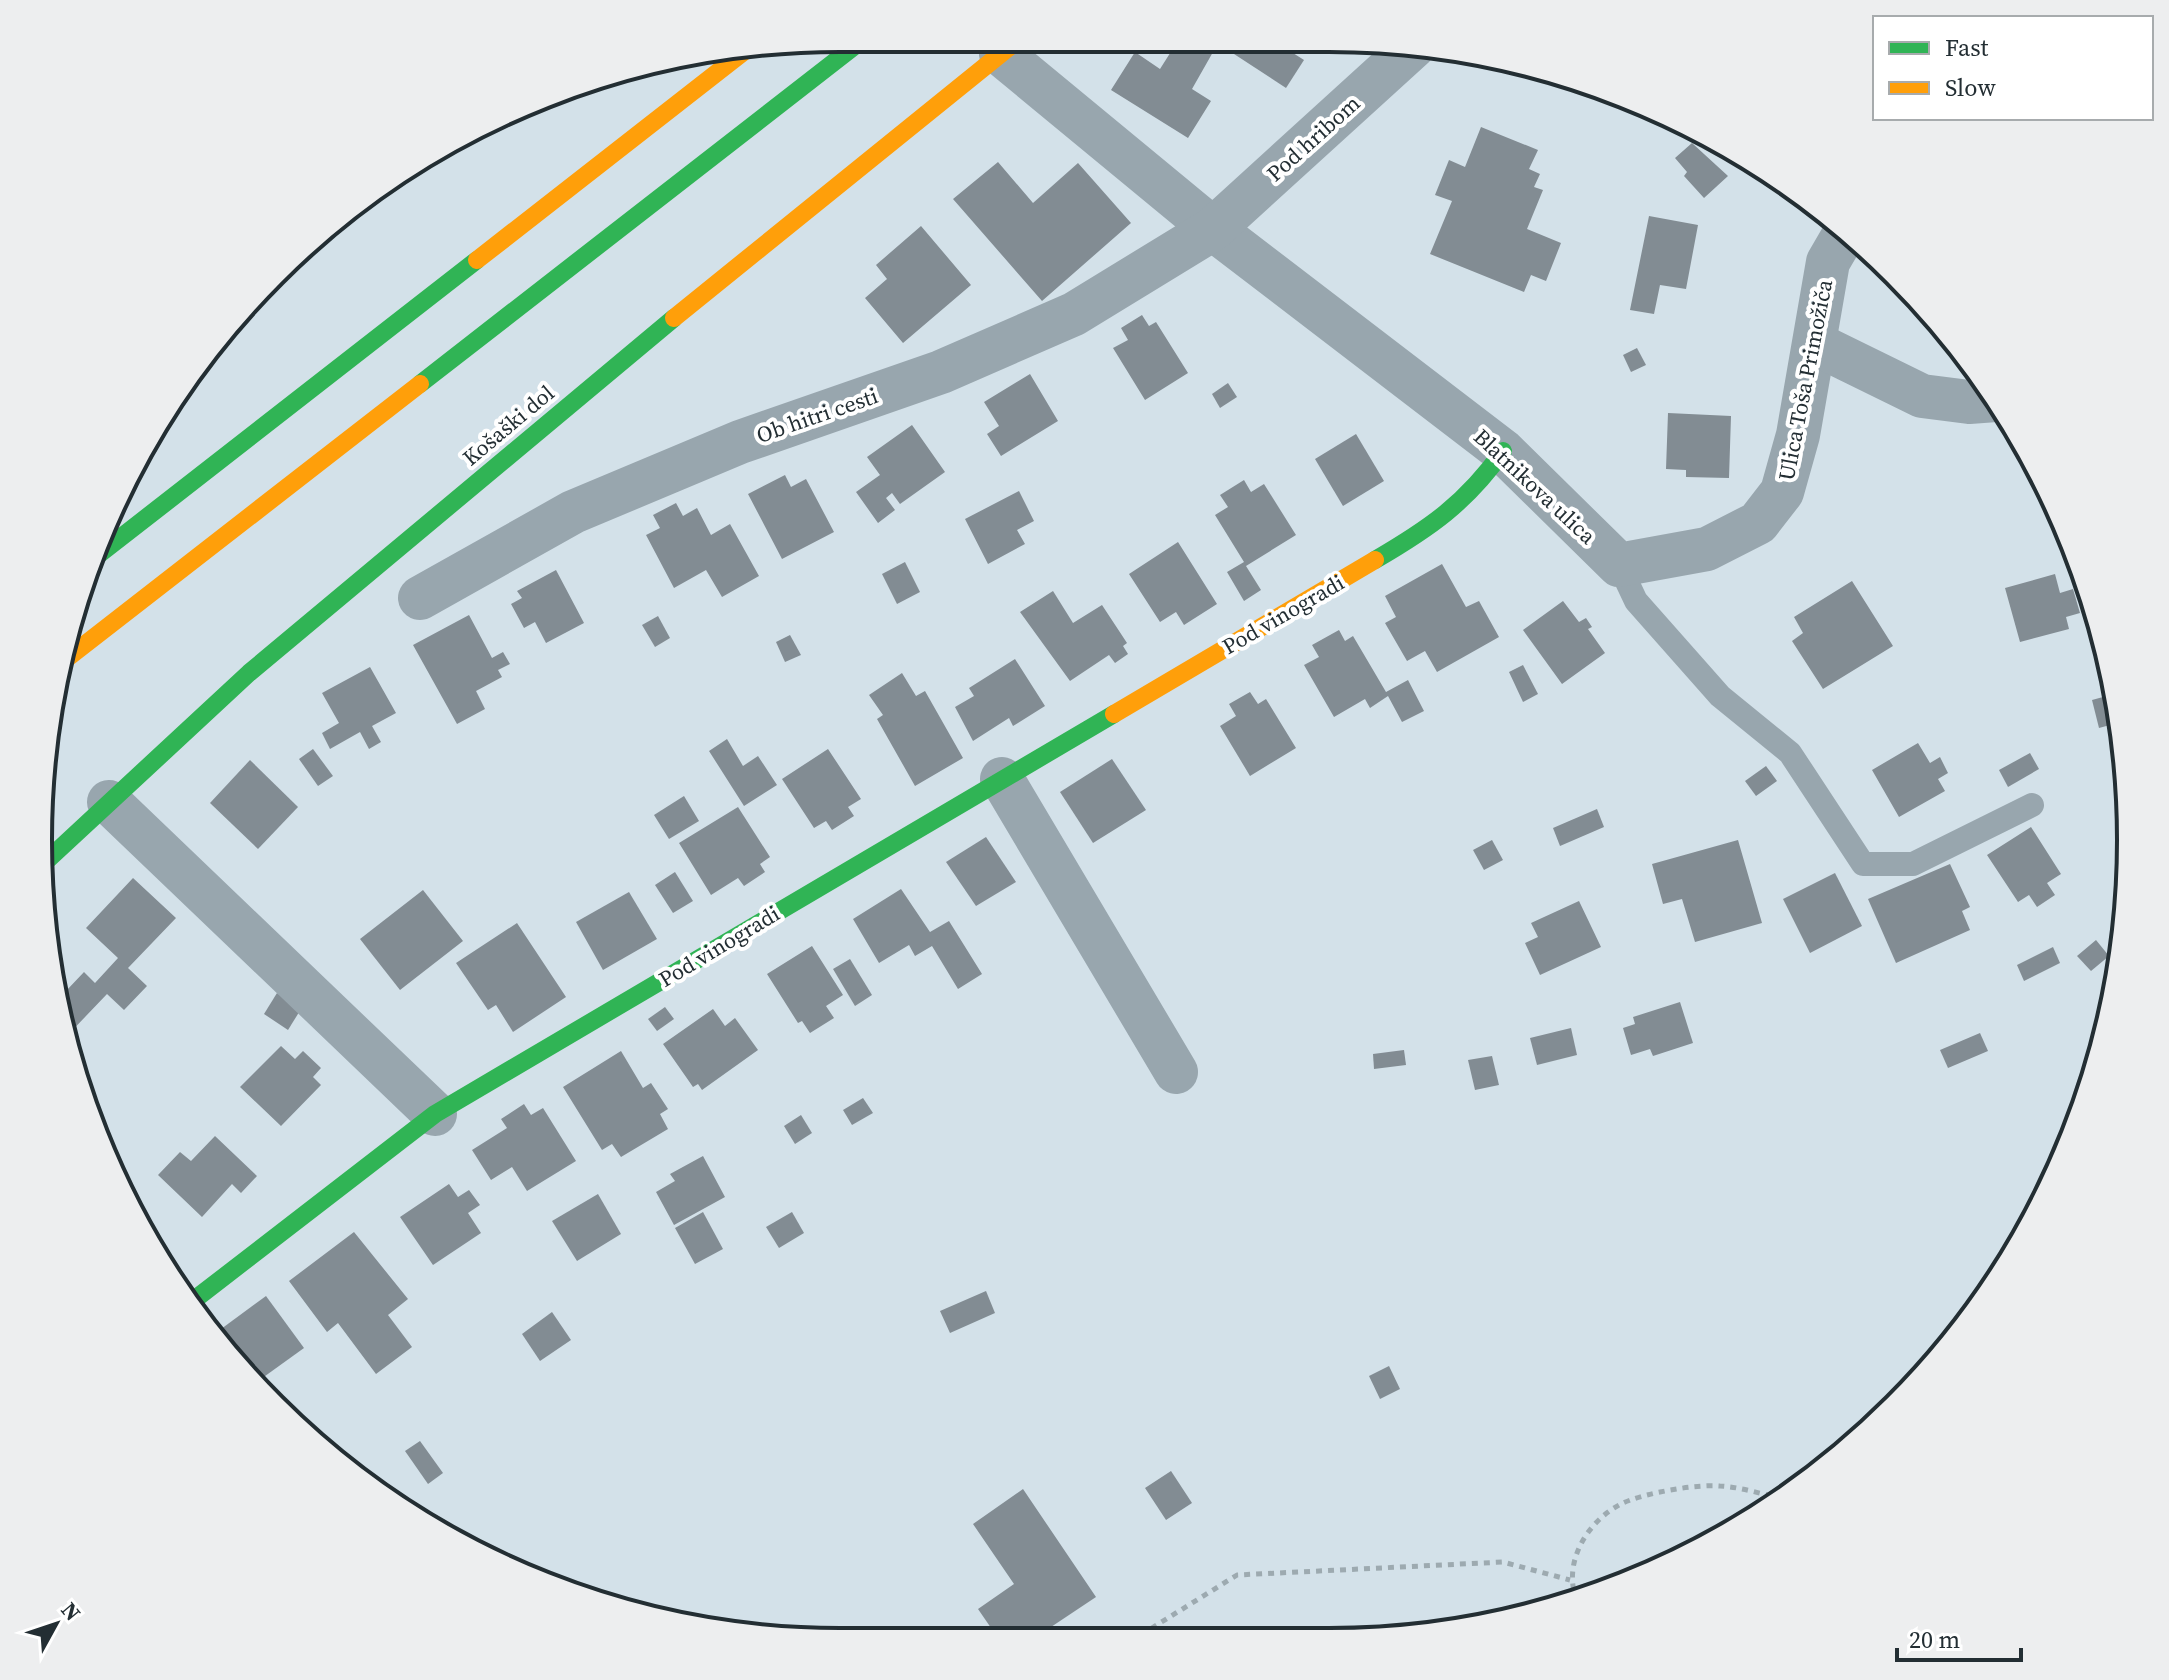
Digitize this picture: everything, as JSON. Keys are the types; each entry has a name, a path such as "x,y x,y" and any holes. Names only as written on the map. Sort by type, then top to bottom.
{"main road":[{"path":"75,652 847,52"},
{"name":"Košaški dol","path":"53,855 249,673 645,342 1003,52"},
{"path":"109,547 734,59"},
{"name":"Pod vinogradi","path":"198,1297 435,1114 1423,532 1476,489 1503,451"}],"street":[{"name":"Blatnikova ulica","path":"1017,52 1213,229 1503,451 1619,565"},
{"name":"Pod hribom","path":"1213,229 1403,56"},
{"name":"Ob hitri cesti","path":"420,598 573,512 740,442 941,372 1074,314 1213,229"},
{"name":"Ulica Toša Primožiča","path":"1619,565 1707,549 1758,523 1782,492 1798,435 1828,262 1840,241"},
{"path":"1816,344 1922,396 1983,401"},
{"path":"1002,779 1176,1072"},
{"path":"109,802 435,1114"}],"lane":[{"name":"Blatnikova ulica","path":"1619,565 1636,601 1720,696 1790,753 1863,864 1913,864 2032,805"}],"path":[{"path":"1573,1589 1570,1580 1581,1539 1621,1504 1658,1493 1719,1486 1767,1495"},
{"path":"1152,1628 1237,1575 1503,1562 1570,1580"}],"building":[{"path":"1135,52 1160,69 1171,52 1213,52 1192,89 1211,101 1188,138 1111,90"},
{"path":"1231,52 1291,52 1304,60 1286,88"},
{"path":"1481,127 1538,150 1529,169 1540,174 1534,187 1543,190 1527,229 1561,243 1546,281 1531,275 1524,292 1430,254 1452,201 1435,195 1449,160 1465,167"},
{"path":"1692,143 1728,176 1704,198 1684,176 1687,172 1675,158"},
{"path":"998,162 1033,203 1078,163 1131,223 1042,301 953,199"},
{"path":"1649,216 1698,225 1686,289 1660,285 1654,314 1630,310"},
{"path":"921,226 971,285 903,343 865,298 887,279 876,265"},
{"path":"1142,315 1149,326 1156,322 1188,373 1145,400 1113,348 1128,340 1121,328"},
{"path":"1637,348 1646,365 1631,372 1623,355"},
{"path":"1030,374 1058,421 1001,456 987,434 999,426 984,402"},
{"path":"1228,383 1237,397 1220,408 1212,394"},
{"path":"1668,413 1731,416 1729,478 1686,477 1686,470 1666,469"},
{"path":"912,425 945,472 900,504 892,493 886,498 895,510 878,523 856,492 880,475 867,457"},
{"path":"1356,434 1384,481 1343,506 1315,459"},
{"path":"785,475 791,487 806,479 834,532 782,559 748,494"},
{"path":"1244,480 1251,492 1264,484 1296,535 1246,566 1261,590 1244,601 1227,572 1244,562 1215,515 1228,507 1220,495"},
{"path":"1019,491 1034,521 1017,530 1025,544 988,564 965,519"},
{"path":"676,503 683,516 697,508 711,535 730,524 759,576 722,597 706,570 674,588 646,535 660,528 653,515"},
{"path":"1178,542 1217,604 1184,625 1176,612 1160,622 1129,574"},
{"path":"905,562 920,592 897,604 882,574"},
{"path":"1442,564 1466,607 1479,601 1499,637 1437,672 1425,651 1407,661 1385,623 1396,617 1385,596"},
{"path":"556,570 584,623 546,643 535,622 524,628 511,604 522,598 517,591"},
{"path":"2055,574 2060,593 2073,589 2080,613 2066,617 2069,629 2020,642 2005,588"},
{"path":"1852,581 1893,646 1823,689 1792,641 1803,633 1794,617"},
{"path":"1053,591 1073,623 1102,605 1127,643 1123,646 1128,654 1115,663 1109,655 1070,681 1020,612"},
{"path":"1563,601 1579,622 1586,618 1592,627 1588,629 1605,653 1562,684 1523,630"},
{"path":"469,615 492,658 503,652 510,664 498,670 502,677 476,691 485,709 457,724 413,645"},
{"path":"658,616 670,638 655,647 642,625"},
{"path":"1339,630 1345,641 1353,636 1386,692 1408,680 1424,711 1402,722 1388,696 1370,708 1365,699 1334,717 1304,665 1319,657 1312,645"},
{"path":"790,635 801,655 785,662 776,642"},
{"path":"1015,659 1045,706 1013,726 1009,718 973,741 955,707 974,696 969,688"},
{"path":"1523,665 1538,694 1523,702 1509,672"},
{"path":"370,667 396,713 372,726 381,742 369,749 360,732 330,749 322,733 339,723 322,693"},
{"path":"902,673 916,696 925,691 963,758 915,786 877,719 883,715 869,695"},
{"path":"1250,692 1258,704 1266,699 1296,748 1250,776 1220,726 1236,716 1229,704"},
{"path":"2104,697 2108,725 2099,728 2092,700"},
{"path":"727,739 743,766 758,756 777,785 744,806 709,751"},
{"path":"1918,743 1930,763 1940,757 1948,773 1938,779 1945,791 1899,817 1872,770"},
{"path":"313,749 333,776 318,786 299,759"},
{"path":"828,749 861,799 848,807 854,816 832,830 826,821 814,828 782,779"},
{"path":"2030,753 2039,769 2008,787 1999,770"},
{"path":"1112,759 1146,810 1093,843 1060,792"},
{"path":"250,760 298,807 258,849 210,803"},
{"path":"1766,766 1777,781 1756,796 1745,781"},
{"path":"684,796 699,821 669,839 654,815"},
{"path":"738,807 770,857 760,864 765,872 744,886 738,878 711,895 679,843"},
{"path":"1597,809 1604,827 1560,846 1553,828"},
{"path":"2031,827 2061,874 2047,883 2055,895 2037,907 2029,895 2018,902 1987,855"},
{"path":"986,837 1016,882 976,906 946,862"},
{"path":"1492,840 1503,860 1484,870 1473,850"},
{"path":"1738,840 1762,923 1695,942 1682,899 1663,904 1652,864"},
{"path":"1950,864 1970,907 1962,911 1970,930 1896,963 1868,899"},
{"path":"675,872 693,901 673,913 655,885"},
{"path":"1835,873 1862,926 1810,953 1783,899"},
{"path":"133,878 176,918 128,968 147,986 124,1010 107,994 75,1027 66,991 84,972 95,983 118,958 86,928"},
{"path":"901,889 930,932 949,921 982,974 958,989 932,946 915,956 909,945 879,963 853,919"},
{"path":"423,890 463,941 400,990 360,939"},
{"path":"629,892 657,939 603,970 576,922"},
{"path":"1579,901 1601,947 1540,975 1525,943 1538,937 1531,923"},
{"path":"517,923 566,997 513,1032 496,1005 488,1010 456,963"},
{"path":"2096,940 2108,955 2091,971 2077,956"},
{"path":"812,946 843,995 826,1006 834,1018 810,1033 802,1021 798,1023 767,974"},
{"path":"2053,947 2060,963 2024,981 2017,965"},
{"path":"850,959 872,995 855,1006 833,969"},
{"path":"277,993 301,1009 288,1030 264,1014"},
{"path":"1680,1002 1693,1043 1653,1056 1650,1049 1631,1055 1623,1028 1635,1024 1633,1017"},
{"path":"665,1007 674,1019 657,1031 648,1019"},
{"path":"713,1009 725,1026 735,1018 758,1050 702,1090 698,1084 693,1087 663,1044"},
{"path":"1571,1028 1577,1055 1537,1065 1530,1038"},
{"path":"1980,1033 1988,1051 1948,1068 1940,1050"},
{"path":"281,1046 295,1059 303,1051 321,1068 313,1077 321,1085 281,1126 240,1087"},
{"path":"1404,1050 1406,1065 1374,1069 1373,1054"},
{"path":"621,1051 643,1088 651,1083 668,1109 660,1114 668,1129 621,1157 612,1144 602,1150 563,1087"},
{"path":"1492,1056 1499,1085 1475,1090 1468,1060"},
{"path":"863,1098 873,1113 852,1125 843,1110"},
{"path":"524,1104 531,1115 543,1108 576,1161 527,1191 512,1167 491,1180 472,1150 507,1128 501,1119"},
{"path":"801,1115 812,1133 795,1144 784,1126"},
{"path":"215,1136 257,1176 241,1193 232,1184 202,1217 158,1175 180,1152 191,1161"},
{"path":"703,1156 725,1197 674,1225 656,1192 675,1181 670,1174"},
{"path":"449,1184 458,1197 469,1190 480,1205 468,1213 481,1233 433,1265 400,1217"},
{"path":"598,1194 621,1234 577,1261 552,1221"},
{"path":"703,1212 723,1249 695,1264 675,1228"},
{"path":"792,1212 804,1233 779,1248 766,1227"},
{"path":"354,1232 408,1299 388,1315 412,1347 376,1374 338,1323 327,1332 289,1281"},
{"path":"986,1291 995,1313 950,1333 940,1311"},
{"path":"266,1296 304,1348 264,1377 222,1328"},
{"path":"552,1312 571,1340 540,1361 522,1334"},
{"path":"1389,1366 1400,1389 1380,1399 1369,1376"},
{"path":"420,1441 443,1473 428,1484 405,1451"},
{"path":"1171,1471 1192,1503 1166,1520 1145,1488"},
{"path":"1023,1489 1096,1597 1050,1628 991,1628 978,1609 1014,1584 973,1524"}],"traffic: fast":[{"path":"420,384 847,52"},
{"path":"109,547 477,260"},
{"path":"53,855 249,673 674,318"},
{"path":"1375,560 1446,513 1503,451"},
{"path":"198,1297 435,1114 1114,714"}],"traffic: slow":[{"path":"674,318 1003,52"},
{"path":"477,260 734,59"},
{"path":"75,652 420,384"},
{"path":"1114,714 1375,560"}]}
